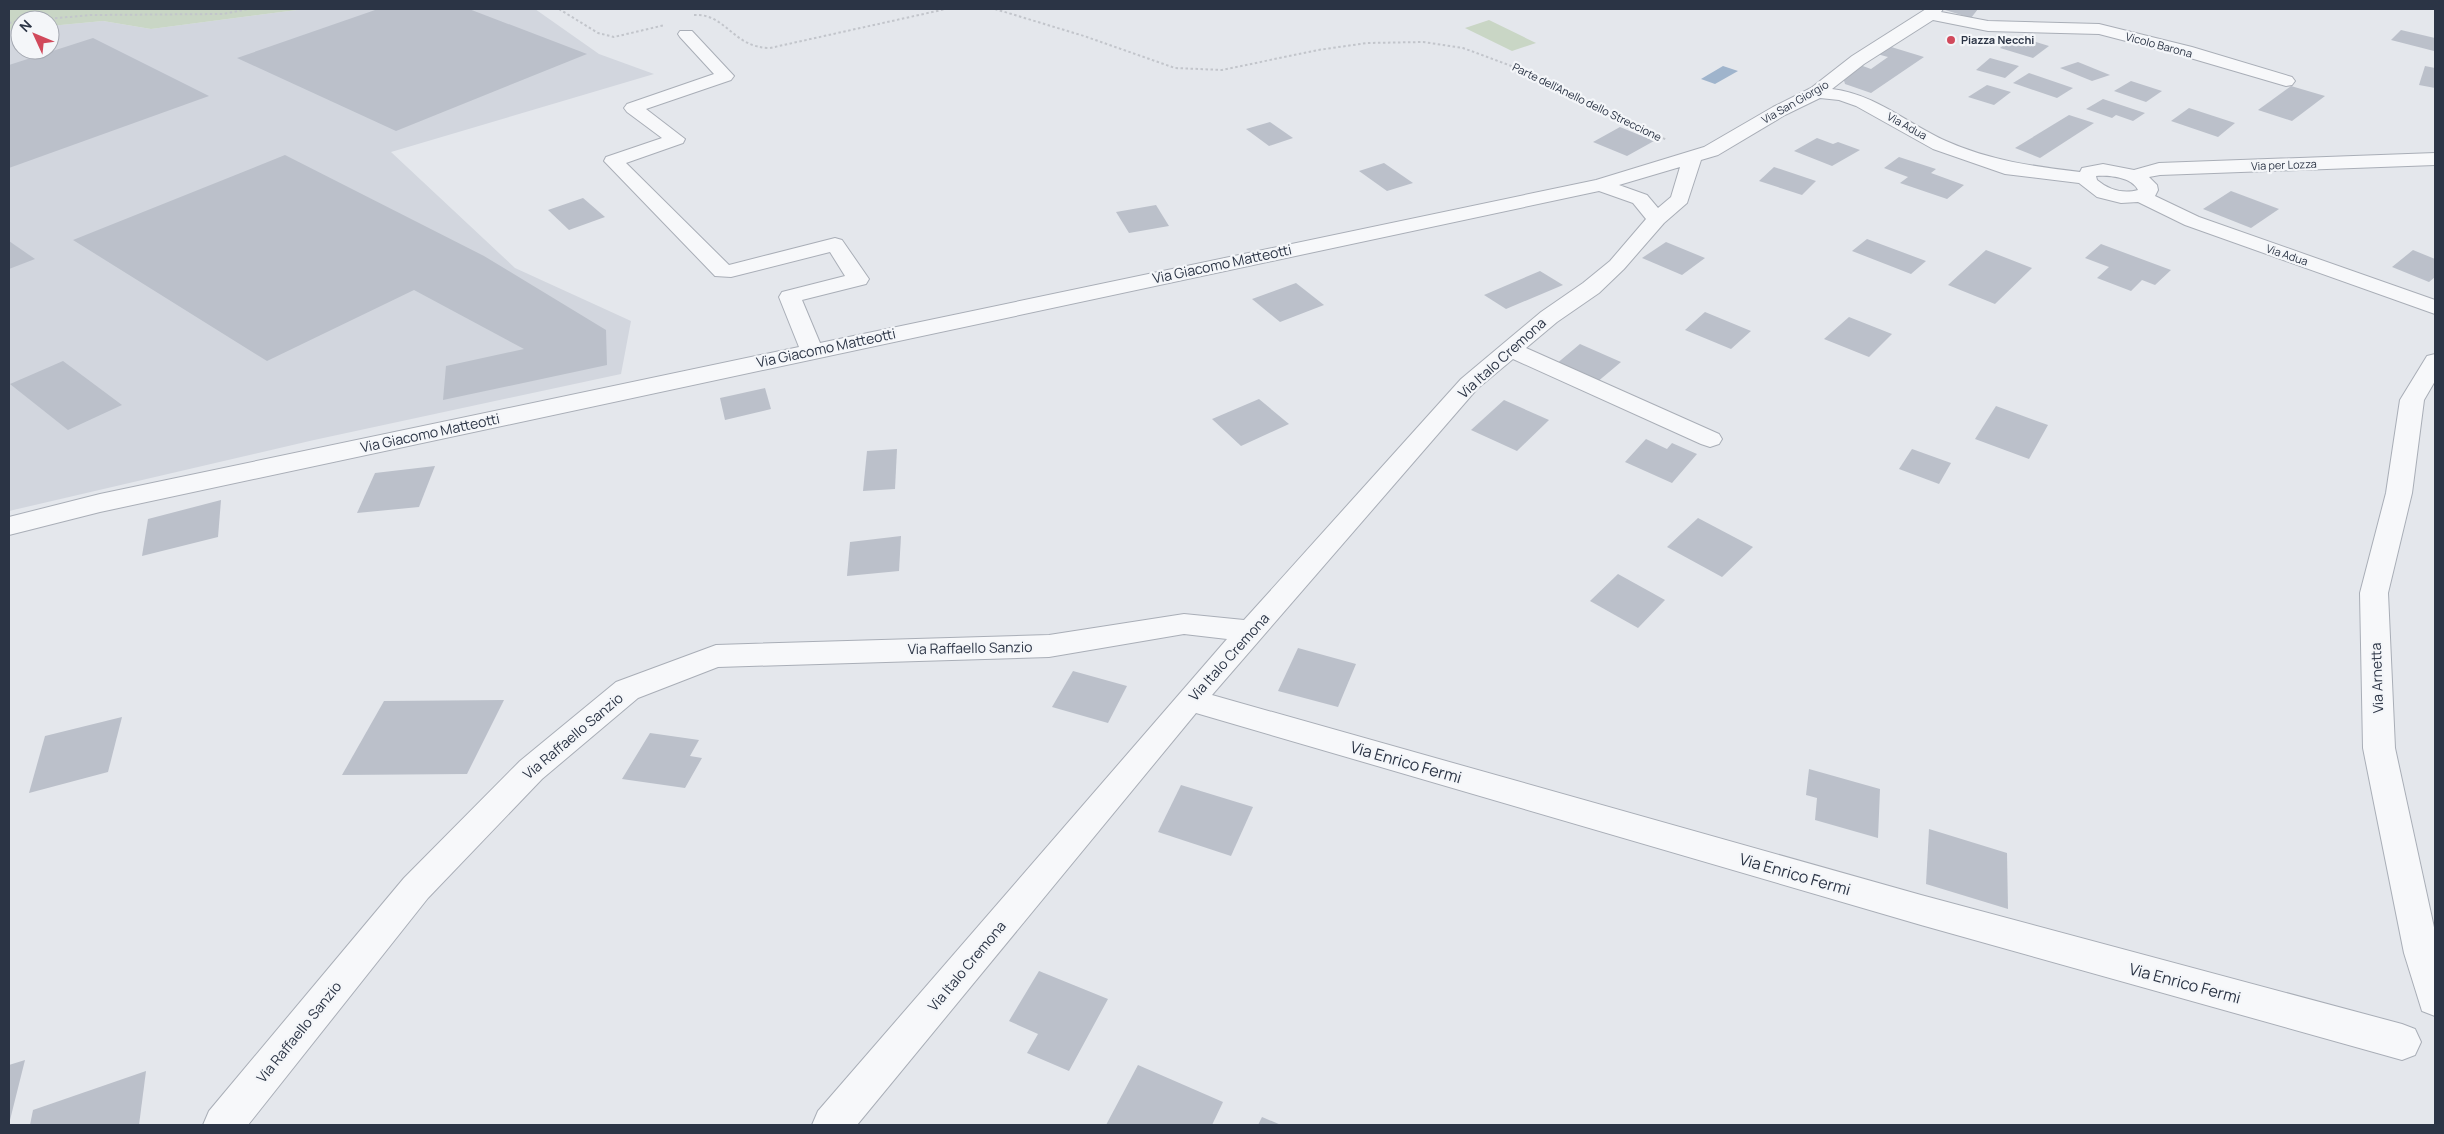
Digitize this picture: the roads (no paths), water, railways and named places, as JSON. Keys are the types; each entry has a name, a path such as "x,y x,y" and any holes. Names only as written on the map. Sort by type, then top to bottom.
{"street":[{"name":"Vicolo Barona","path":"1932,11 1988,26 2099,29 2186,52 2286,82"},
{"name":"Via San Giorgio","path":"1644,174 1711,152 1779,111 1817,92 1858,60 1932,11"},
{"path":"683,24 726,76 633,108 676,139 613,161 723,271 835,244 858,279 790,298 812,351"},
{"name":"Via Adua","path":"1817,92 1842,94 1862,102 1940,145 2005,168 2085,178"},
{"name":"Via Italo Cremona","path":"832,1125 1190,700 1253,631 1469,384 1509,349 1591,288 1680,199 1692,158"},
{"name":"Via per Lozza","path":"2134,176 2159,169 2435,160"},
{"path":"2104,170 2134,176 2147,185 2146,194 2121,197 2103,192 2092,186 2085,178 2089,172 2104,170"},
{"path":"1644,174 1657,190 1661,216"},
{"name":"Via Giacomo Matteotti","path":"9,526 110,501 1600,185 1644,174"},
{"path":"1600,185 1640,199 1661,216"},
{"name":"Via Adua","path":"2140,196 2192,221 2435,308"},
{"path":"1509,349 1710,439"},
{"name":"Via Arnetta","path":"2435,361 2412,400 2399,493 2374,594 2380,748 2422,953 2435,999"},
{"name":"Via Raffaello Sanzio","path":"223,1125 416,888 530,770 626,690 716,656 1049,646 1184,624 1253,631"},
{"name":"Via Enrico Fermi","path":"1190,700 1920,910 2402,1042"}],"water":[{"path":"1723,66 1738,71 1715,84 1701,79"}],"place":[{"name":"Piazza Necchi","path":"1951,40"}]}
